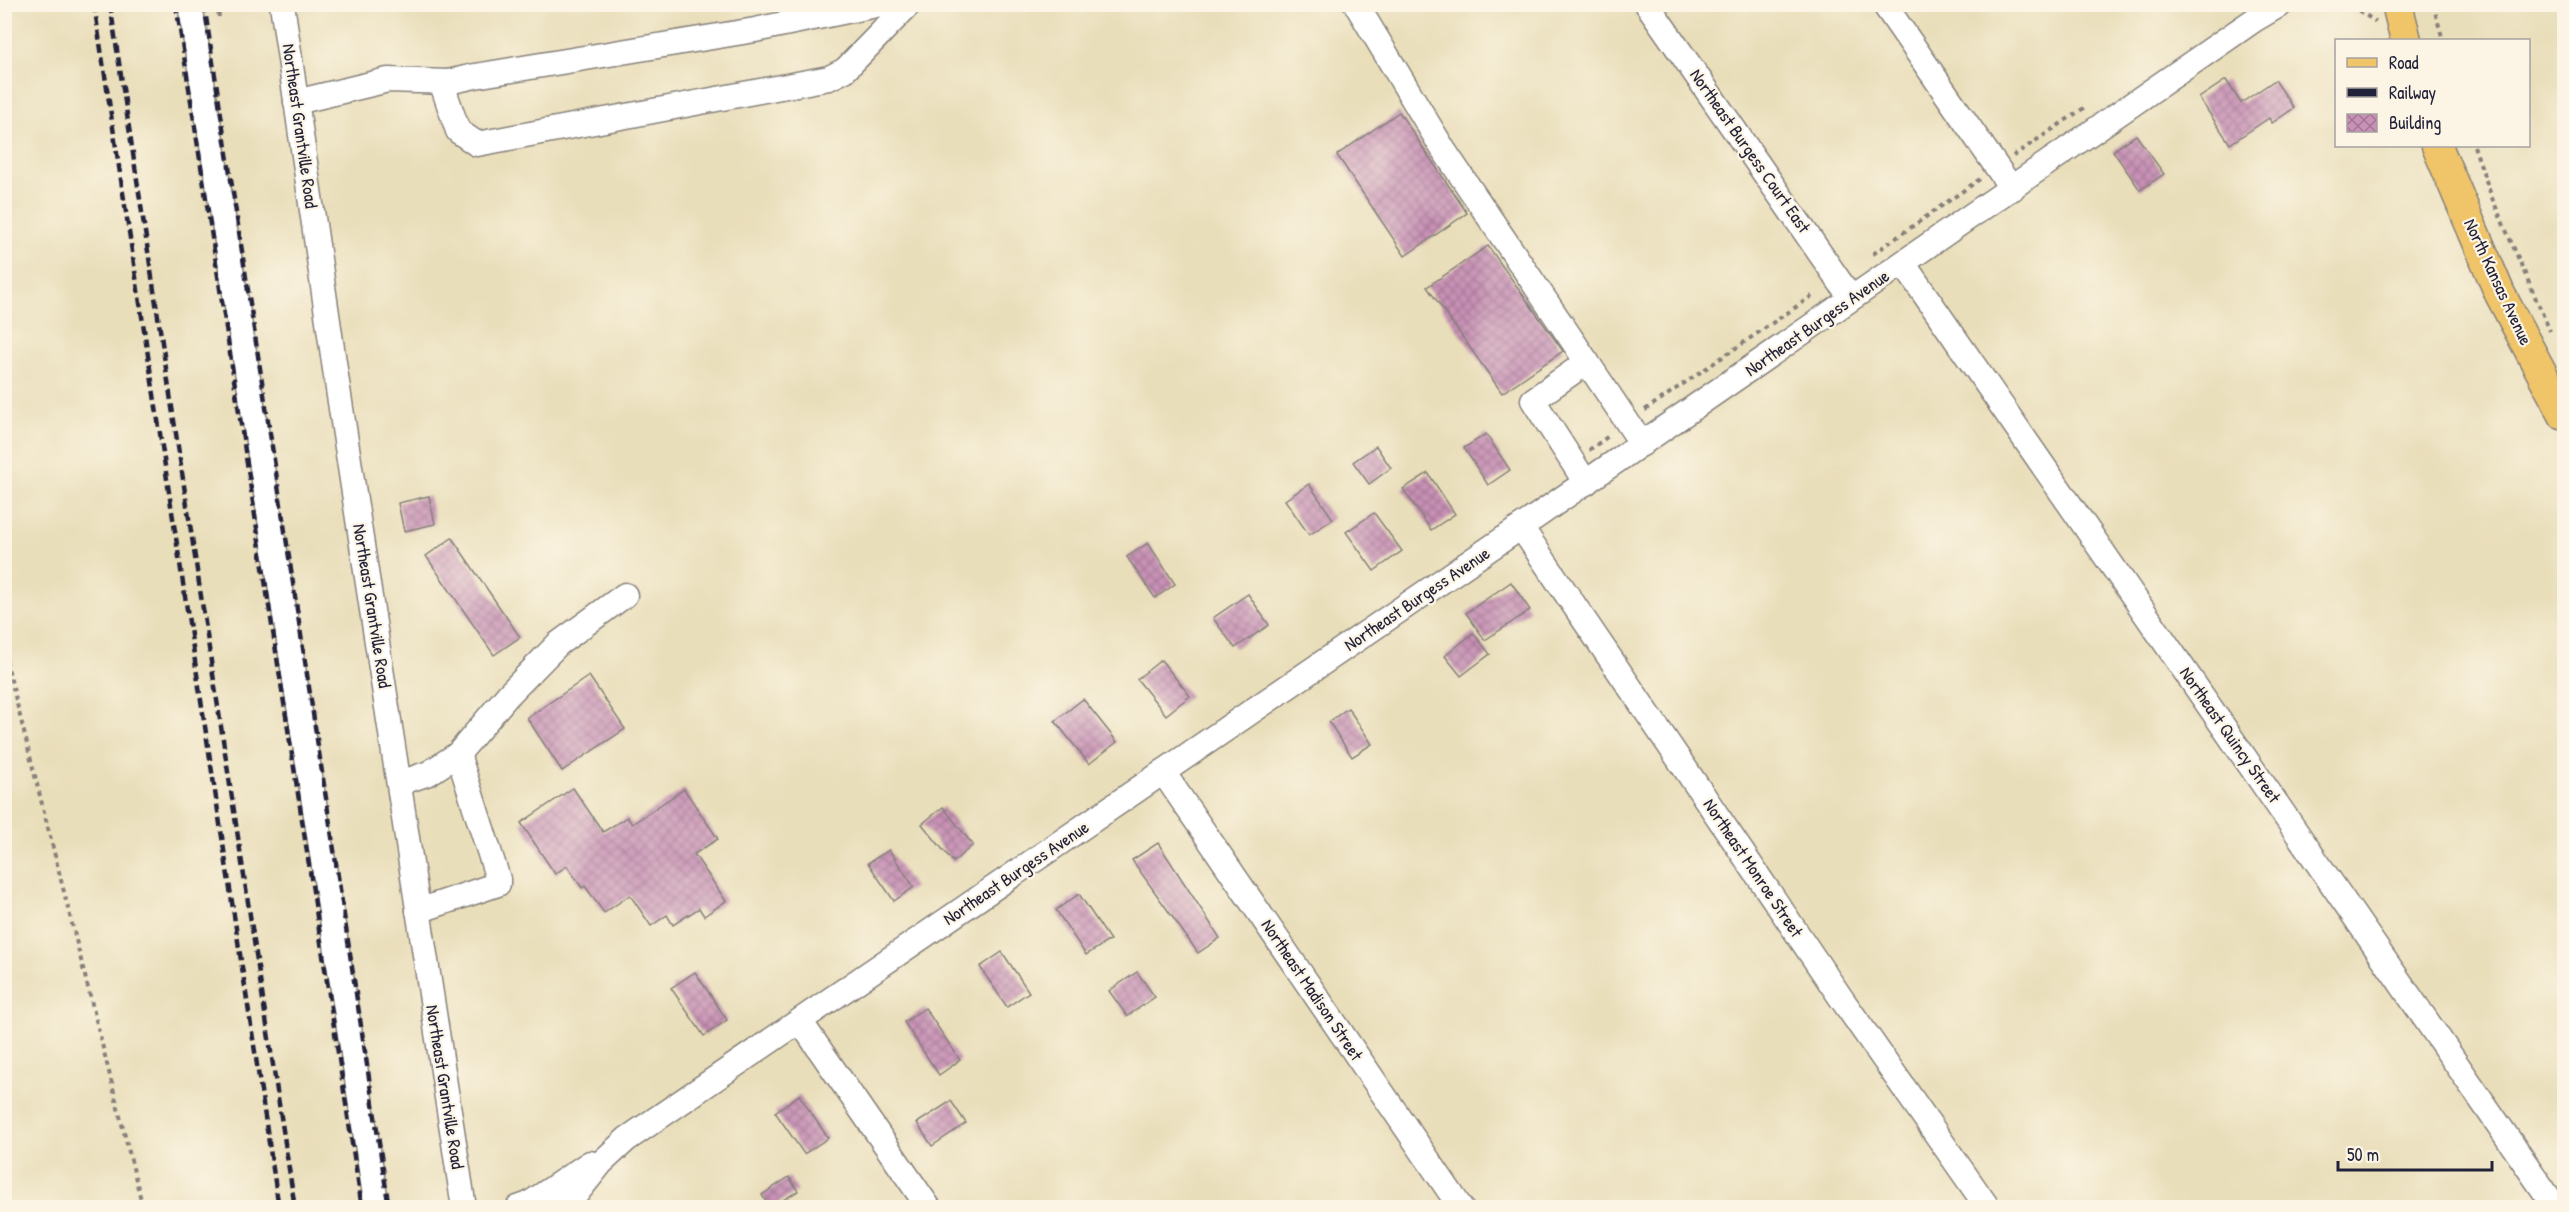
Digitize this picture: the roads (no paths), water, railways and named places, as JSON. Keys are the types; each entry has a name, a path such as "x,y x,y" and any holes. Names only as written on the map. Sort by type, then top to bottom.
{"main road":[{"path":"2397,4 2406,39"},
{"name":"North Kansas Avenue","path":"2437,147 2500,294 2565,416"}],"street":[{"path":"190,4 377,1208"},
{"name":"Northeast Grantville Road","path":"282,4 336,376 463,1202"},
{"path":"296,102 388,80 448,82 563,60 756,30 881,4"},
{"path":"448,82 444,90 458,131 477,144 829,78 845,70 909,4"},
{"path":"1356,4 1443,149 1642,444"},
{"name":"Northeast Burgess Court East","path":"1647,4 1851,298"},
{"path":"1884,4 2012,189"},
{"name":"Northeast Burgess Avenue","path":"565,1208 601,1163 627,1139 1586,483 2254,20 2282,4"},
{"name":"Northeast Quincy Street","path":"1903,263 2556,1208"},
{"path":"1586,483 1533,400 1587,362"},
{"name":"Northeast Monroe Street","path":"1521,527 1841,998 1988,1208"},
{"path":"400,783 429,773 458,754 508,695 558,644 625,595"},
{"path":"418,911 498,884 458,754"},
{"name":"Northeast Madison Street","path":"1163,772 1461,1208"},
{"path":"800,1021 929,1208"},
{"path":"518,1208 529,1204 627,1139"},
{"path":"463,1202 485,1208"}],"railway":[{"path":"94,4 279,1208"},
{"path":"110,4 295,1208"},
{"path":"176,4 362,1208"},
{"path":"204,4 389,1208"}]}
